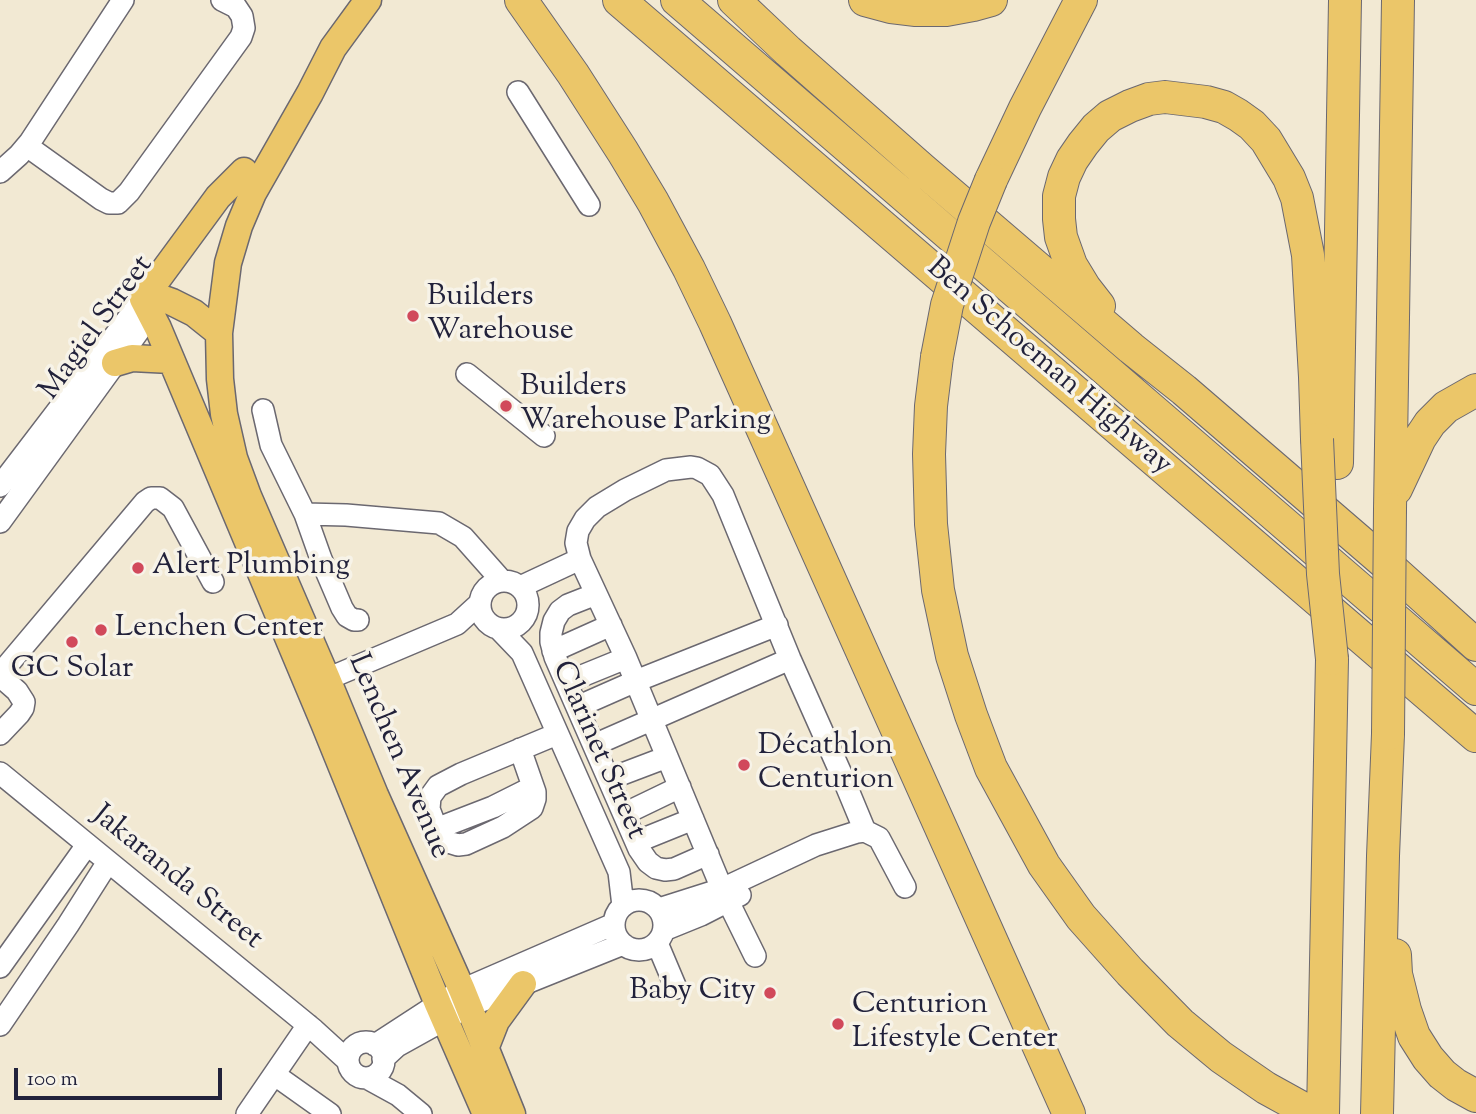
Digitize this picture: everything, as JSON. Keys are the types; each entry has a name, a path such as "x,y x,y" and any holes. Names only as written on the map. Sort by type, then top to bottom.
{"highway":[{"path":"521,0 623,152 694,279 1069,1114"},
{"name":"Ben Schoeman Highway","path":"618,0 1476,736"},
{"name":"Ben Schoeman Highway","path":"677,0 1476,689"},
{"path":"734,0 922,169 1103,325 1184,390 1476,645"},
{"path":"865,0 916,10 946,10 991,0"},
{"path":"1081,0 991,180 974,222 951,294 937,357 931,405 931,524 938,590 952,656 991,768 1044,865 1081,917 1180,1023 1266,1088 1313,1114"},
{"path":"1323,1114 1332,659 1323,574 1345,0"},
{"path":"1377,1100 1387,789 1398,0"},
{"path":"1184,390 1104,312 1085,288 1071,265 1061,237 1059,219 1059,196 1064,177 1072,160 1096,128 1110,116 1130,106 1165,97 1206,102 1224,107 1238,115 1266,140 1289,178 1297,198 1308,255 1315,377 1326,451"},
{"path":"1390,506 1408,461 1430,423 1446,407 1476,390"},
{"path":"1393,570 1476,614"},
{"path":"1299,585 1476,758"},
{"path":"1387,789 1396,974 1405,1010 1414,1036 1428,1058 1442,1074 1476,1096"}],"main road":[{"name":"Lenchen Avenue","path":"368,0 333,48 253,193 239,226 228,262 219,333 224,414 234,458 248,496 375,795 466,998 512,1114"},
{"name":"Magiel Street","path":"151,301 218,197 244,171 333,48"},
{"name":"Lenchen Avenue","path":"151,301 171,360 486,1114"},
{"path":"151,301 194,313 219,333"},
{"path":"115,363 132,358 171,360"},
{"path":"485,1049 496,1021 523,984"}],"street":[{"path":"0,172 27,146 45,121 123,0"},
{"path":"27,146 101,199 118,203 134,185 241,37 244,28 242,16 236,7 222,0"},
{"path":"518,92 589,205"},
{"name":"Magiel Street","path":"0,522 115,363 151,301"},
{"name":"Magiel Street","path":"0,486 151,301"},
{"path":"467,374 544,436"},
{"path":"263,410 271,444 305,514 342,608 347,616 358,620"},
{"path":"755,956 725,895 626,657 582,564 576,543 578,531 597,507 666,470 691,467 710,475 723,495 790,659 865,831"},
{"path":"1,732 23,708 24,702 0,675 145,502 151,498 160,498 173,508 213,582"},
{"path":"305,514 439,523 463,537 480,556 503,593"},
{"path":"327,678 457,624 503,593 582,564"},
{"name":"Clarinet Street","path":"522,653 485,621 481,614 503,593 528,609 521,623 522,653 619,872 649,929 617,936 619,872"},
{"path":"596,594 560,611 551,633 553,651 577,707 636,842 648,862 656,868 674,869 708,854"},
{"path":"457,624 507,630 521,623"},
{"path":"553,651 611,625"},
{"path":"577,707 776,625"},
{"path":"567,682 626,657"},
{"path":"594,745 790,659"},
{"path":"520,749 535,792 534,804 527,812 503,827 466,844 458,845 445,841 436,829 428,803 438,786 461,774 520,749 557,734"},
{"path":"609,779 667,757"},
{"name":"Jakaranda Street","path":"0,773 311,1028 368,1060 398,1096 421,1114"},
{"path":"624,814 680,788"},
{"path":"636,842 693,819"},
{"path":"466,998 523,984 725,895 816,845 841,836 865,831 875,835 883,843 905,887"},
{"path":"0,967 87,845"},
{"path":"0,1025 108,862"},
{"path":"368,1060 397,1046 442,1011 619,915 637,900 649,929 657,972 671,990"},
{"path":"250,1113 275,1074 311,1028"},
{"path":"275,1074 331,1114"}],"place":[{"name":"Builders Warehouse","path":"413,316"},
{"name":"Builders Warehouse Parking","path":"506,406"},
{"name":"Alert Plumbing","path":"138,568"},
{"name":"Lenchen Center","path":"101,630"},
{"name":"GC Solar","path":"72,642"},
{"name":"Décathlon Centurion","path":"744,765"},
{"name":"Baby City","path":"770,993"},
{"name":"Centurion Lifestyle Center","path":"838,1024"}]}
